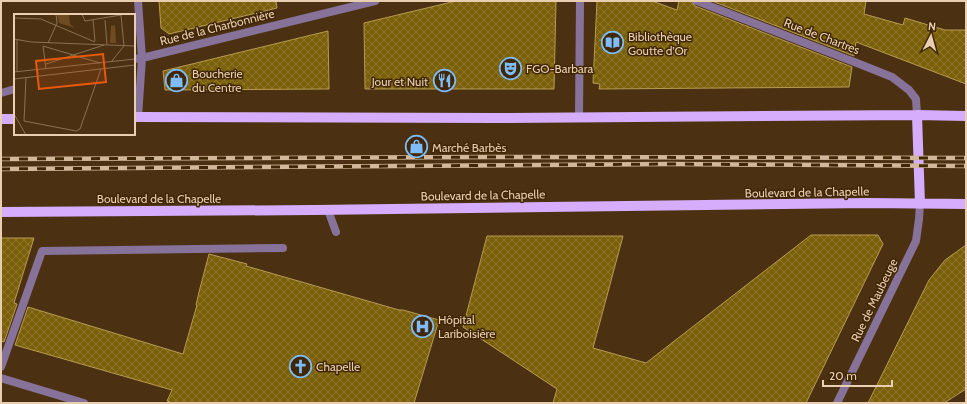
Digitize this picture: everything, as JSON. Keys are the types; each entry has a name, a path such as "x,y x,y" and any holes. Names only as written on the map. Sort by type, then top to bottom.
{"main road":[{"path":"917,115 920,204"},
{"path":"136,117 578,118 917,115 966,116"},
{"path":"1,119 14,119"},
{"name":"Boulevard de la Chapelle","path":"1,212 966,204"}],"street":[{"path":"136,117 138,1"},
{"name":"Rue de la Charbonnière","path":"138,59 375,1"},
{"path":"578,118 580,1"},
{"name":"Rue de Chartres","path":"697,1 892,78 909,90 916,99 917,115"},
{"path":"1,93 14,89"},
{"name":"Rue de Maubeuge","path":"837,403 916,241 920,204"},
{"path":"328,210 336,232"},
{"path":"1,367 42,251 283,248"},
{"path":"1,378 84,403"}],"building":[{"path":"159,1 276,1 277,8 169,34 161,28"},
{"path":"456,1 556,1 554,89 365,89 364,23"},
{"path":"597,1 652,1 677,10 679,1 692,1 695,6 852,67 849,87 599,89 600,84 593,83"},
{"path":"712,1 866,1 864,14 903,25 905,18 945,30 966,30 966,84 856,42 854,56"},
{"path":"328,31 329,89 165,90 163,71"},
{"path":"811,235 878,235 883,244 806,403 553,403 557,389 463,327 487,236 623,236 593,348 646,363"},
{"path":"1,238 34,238 14,303 17,304 4,342 1,341"},
{"path":"966,245 966,389 944,403 868,403 929,280 945,260"},
{"path":"209,254 399,310 439,320 414,403 169,403 170,402 167,401 172,390 15,345 28,307 183,354 197,305"}],"railway":[{"path":"1,159 493,157 966,158"},
{"path":"1,169 670,164 966,166"}],"place":[{"name":"Bibliothèque Goutte d’Or","path":"613,43"},
{"name":"FGO-Barbara","path":"511,68"},
{"name":"Boucherie du Centre","path":"177,80"},
{"name":"Jour et Nuit","path":"444,81"},
{"name":"Marché Barbès","path":"416,147"},
{"name":"Hôpital Lariboisière","path":"423,326"},
{"name":"Chapelle","path":"301,366"}]}
